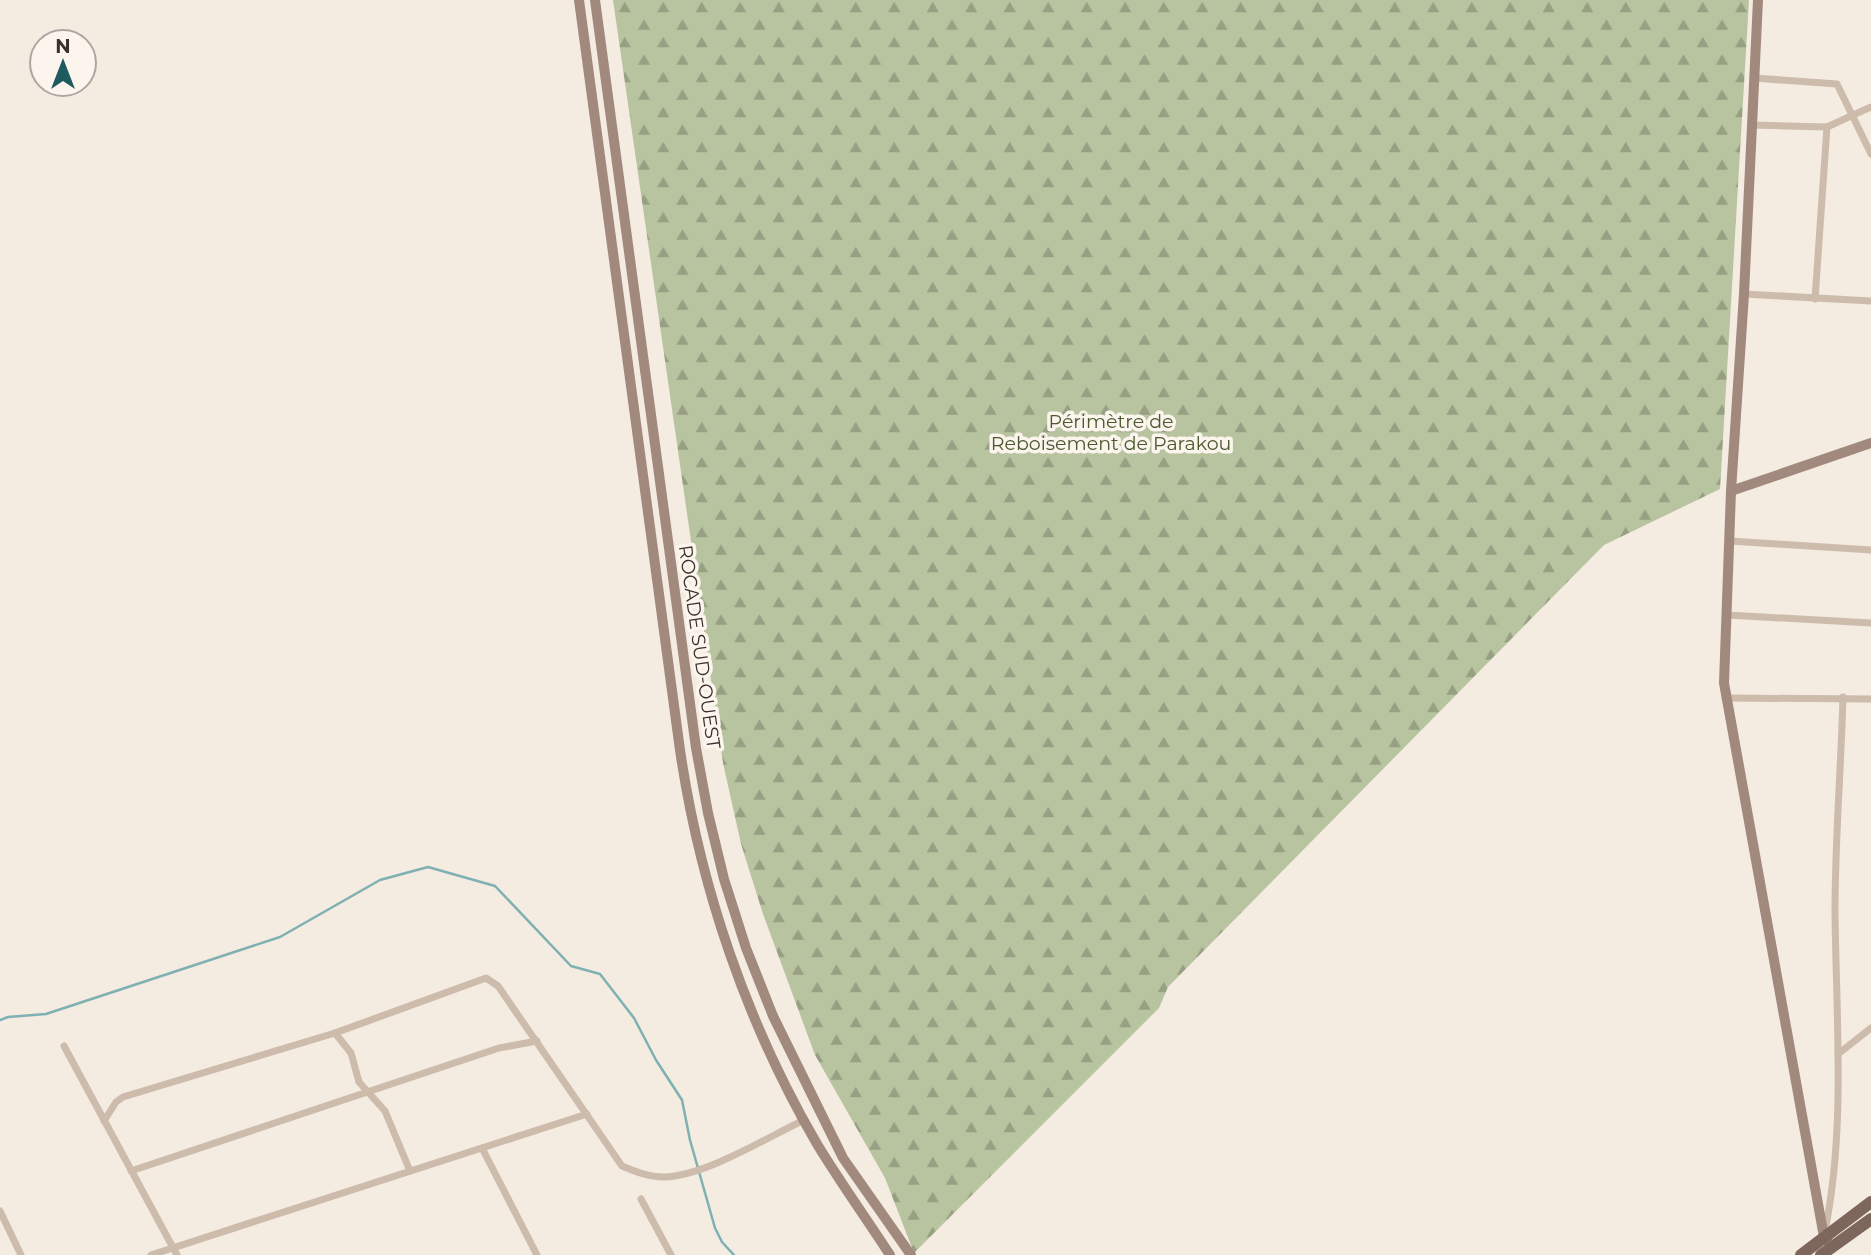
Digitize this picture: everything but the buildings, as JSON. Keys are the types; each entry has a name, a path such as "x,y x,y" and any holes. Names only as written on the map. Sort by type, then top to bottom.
{"main road":[{"name":"ROCADE SUD-OUEST","path":"579,0 685,784 699,850 725,937 762,1034 804,1120 835,1173 890,1255"},
{"name":"ROCADE SUD-OUEST","path":"596,0 696,748 716,847 746,948 789,1052 844,1158 911,1255"},
{"path":"1758,0 1744,294 1731,491 1724,683 1825,1246"},
{"path":"1731,491 1871,443"},
{"path":"1825,1246 1871,1202"},
{"path":"1806,1253 1825,1246 1871,1219"}],"street":[{"path":"1754,78 1837,84 1871,154"},
{"path":"1752,125 1827,127 1871,107"},
{"path":"1815,299 1827,127"},
{"path":"1744,294 1871,301"},
{"path":"1730,541 1871,550"},
{"path":"1727,615 1871,623"},
{"path":"1825,1246 1834,1175 1838,1054 1835,909 1843,697"},
{"path":"1725,698 1871,699"},
{"path":"104,1121 116,1102 123,1097 335,1033 486,978 498,986 622,1166 643,1174 665,1177 709,1166 804,1120"},
{"path":"1838,1054 1871,1028"},
{"path":"335,1033 351,1053 359,1082 386,1111 410,1171"},
{"path":"131,1171 499,1048 537,1041"},
{"path":"64,1046 175,1251"},
{"path":"151,1255 175,1251 587,1114"},
{"path":"482,1148 537,1255"},
{"path":"641,1199 671,1255"},
{"path":"1,1217 20,1255"}],"green space":[{"name":"Périmètre de Reboisement de Parakou","path":"613,0 1749,0 1720,489 1604,545 1168,987 1159,1008 914,1253 885,1178 815,1055 763,914 741,844 723,763"}],"waterway":[{"path":"0,1020 46,1014 280,937 380,880 428,867 495,886 571,966 600,974 634,1018 656,1060 682,1100 690,1140 715,1228 722,1242 734,1255"}]}
